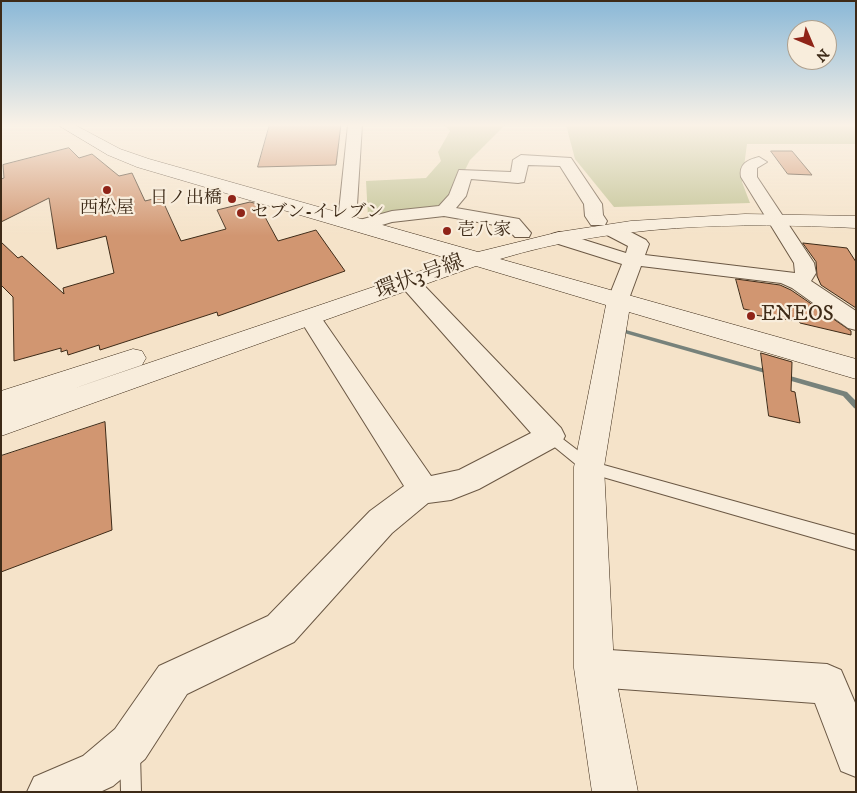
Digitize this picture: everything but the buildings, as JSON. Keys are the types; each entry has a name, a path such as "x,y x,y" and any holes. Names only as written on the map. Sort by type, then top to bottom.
{"street":[{"path":"140,162 856,369"},
{"path":"354,223 355,162"},
{"path":"444,211 457,196 466,173 518,178 521,162"},
{"path":"566,162 593,204 594,216 605,225 639,244 619,299 589,467 594,668 614,792"},
{"path":"758,162 751,165 748,170 749,177 804,263 806,273 800,282"},
{"path":"354,223 393,216 444,211 512,223 522,233"},
{"name":"環状3号線","path":"1,402 450,251 522,233 772,213 856,211"},
{"name":"環状3号線","path":"772,213 856,222"},
{"name":"環状3号線","path":"1,424 310,318 476,258 605,225"},
{"path":"559,238 604,254 632,259 785,277 800,282 852,318"},
{"path":"310,318 423,490 429,492 462,484 551,436 409,282"},
{"path":"50,792 98,771 130,744 173,680 281,629 381,522 423,490"},
{"path":"594,668 827,684 856,756"}],"lane":[{"path":"551,436 589,467 856,543"},
{"path":"130,744 132,792"}],"green space":[{"path":"440,162 469,162 448,204 368,217 366,181 426,178"},
{"path":"577,162 745,162 742,182 750,203 614,207"}],"waterway":[{"path":"626,332 772,373"},
{"path":"783,376 845,394 856,406"}],"place":[{"name":"西松屋","path":"107,190"},
{"name":"日ノ出橋","path":"232,199"},
{"name":"セブン-イレブン","path":"241,213"},
{"name":"壱八家","path":"447,231"},
{"name":"ENEOS","path":"751,316"}]}
